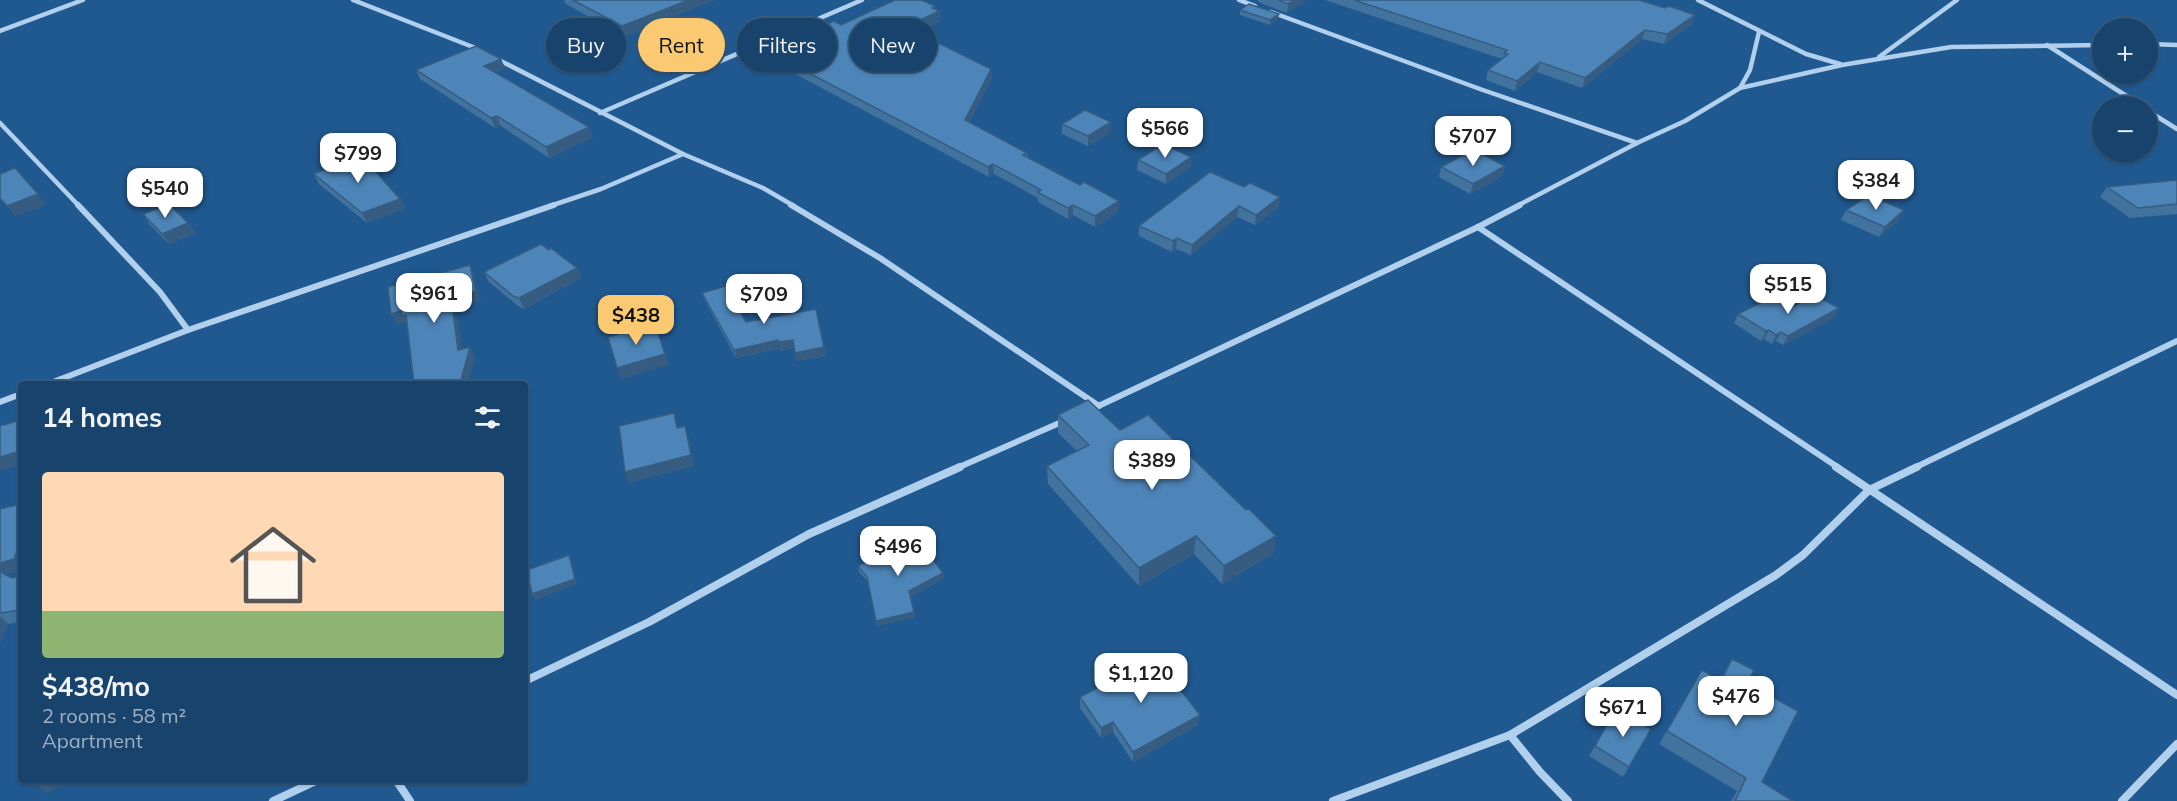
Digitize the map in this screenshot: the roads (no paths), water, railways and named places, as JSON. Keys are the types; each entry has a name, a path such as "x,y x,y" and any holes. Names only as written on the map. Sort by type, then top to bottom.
{"street":[{"path":"0,31 83,0"},
{"path":"353,0 481,51"},
{"path":"600,113 861,0"},
{"path":"1239,0 1259,7"},
{"path":"1698,0 1806,54 1842,65"},
{"path":"1876,59 1957,0"},
{"path":"1269,11 1480,89 1637,143"},
{"path":"1740,88 1750,70 1759,32"},
{"path":"2158,44 2177,45"},
{"path":"2046,45 2126,96"},
{"path":"1088,411 1478,227 1637,143 1685,121 1740,88 1842,65 1951,47 2092,45"},
{"path":"489,55 683,154 763,189 880,258 1099,406"},
{"path":"2158,117 2177,129"},
{"path":"0,123 160,292 188,330"},
{"path":"56,381 188,330 583,196 683,154"},
{"path":"1478,227 2177,695"},
{"path":"1333,801 1510,735 1776,576 1803,555 1869,490 2177,341"},
{"path":"0,402 18,395"},
{"path":"528,680 649,622 809,534 1066,420"},
{"path":"1510,735 1540,772 1568,801"},
{"path":"2122,801 2177,744"},
{"path":"273,801 312,783"},
{"path":"398,783 410,801"}]}
